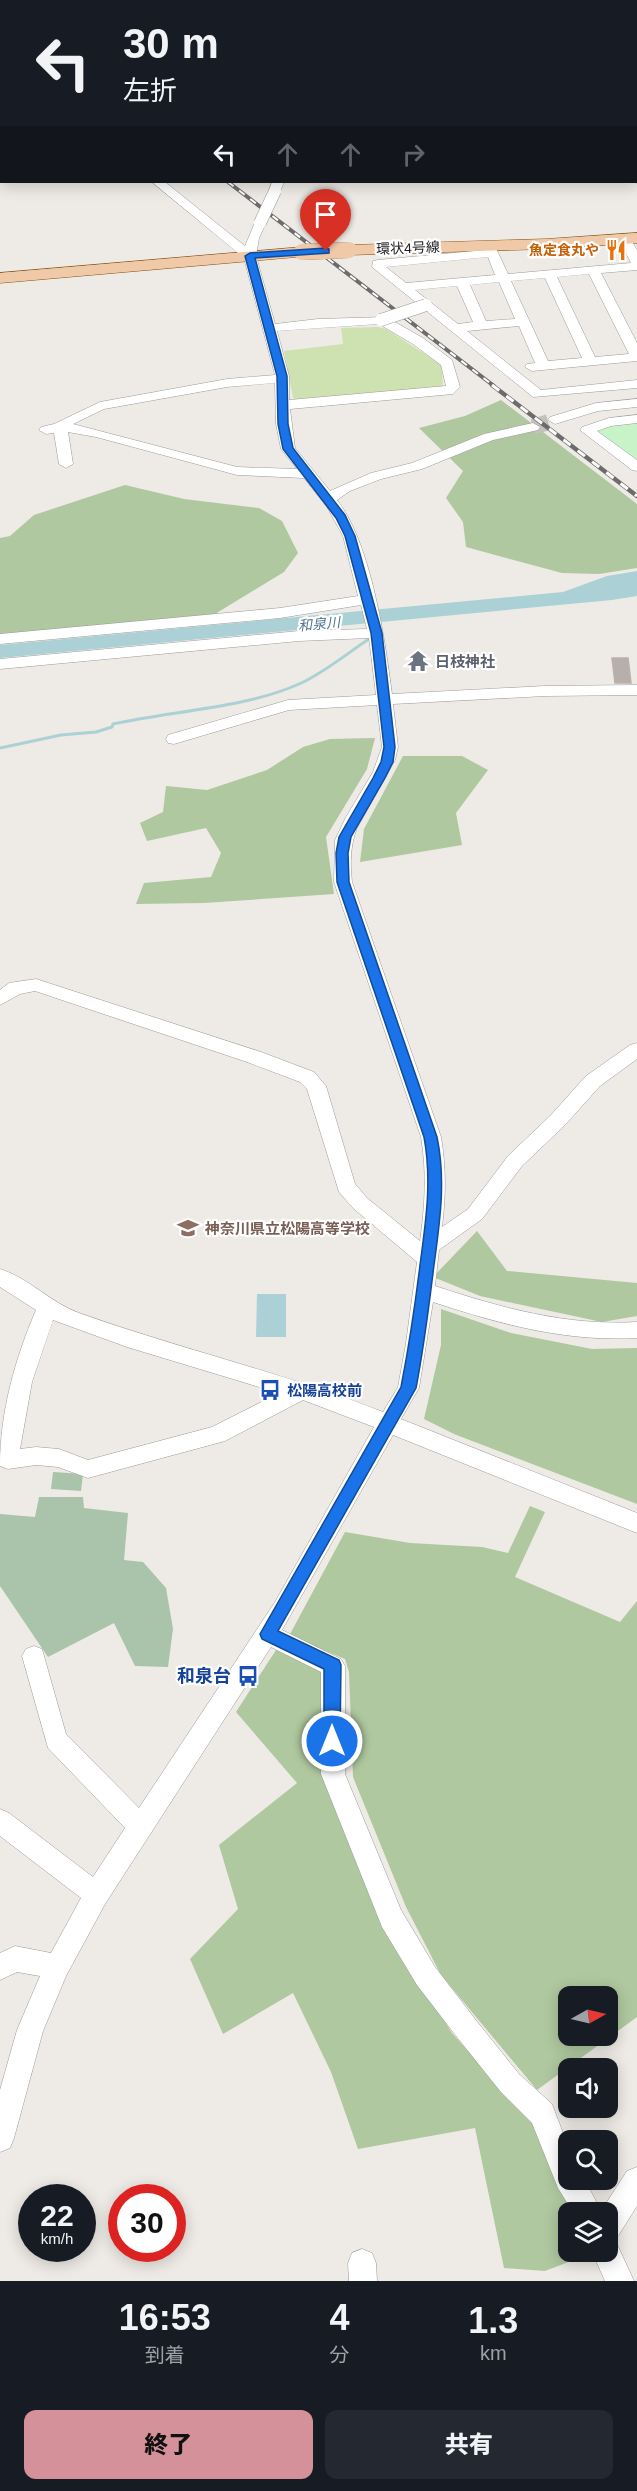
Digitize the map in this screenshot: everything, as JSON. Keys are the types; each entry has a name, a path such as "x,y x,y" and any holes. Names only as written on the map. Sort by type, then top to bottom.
{"main road":[{"name":"環状4号線","path":"0,278 302,252 487,250 631,239"}],"street":[{"path":"160,183 250,256"},
{"path":"0,2138 30,2030 57,1967 96,1895 268,1634 408,1388 424,1291 436,1199 435,1160 431,1137 348,899 342,874 345,837 387,762 390,747 384,698 372,616 350,536 341,517 288,449 282,405 282,378 250,256 253,238 277,186"},
{"path":"206,220 222,219"},
{"path":"403,287 637,264 631,239"},
{"path":"543,366 504,278 487,250 378,264 378,267 538,394 637,384"},
{"path":"509,370 637,356 594,270"},
{"path":"549,274 591,362"},
{"path":"462,282 481,326"},
{"path":"270,328 318,323 371,322 426,305"},
{"path":"282,405 448,391 453,387 447,363 418,341 381,320"},
{"path":"456,328 523,322"},
{"path":"57,429 100,406 227,383 282,378"},
{"path":"555,420 596,407 637,403"},
{"path":"637,419 609,422 587,430 637,466"},
{"path":"328,499 345,488 376,476 417,466 489,437 533,427"},
{"path":"57,429 119,439 237,471 308,474"},
{"path":"57,429 66,464"},
{"path":"0,639 280,613 372,616"},
{"path":"0,664 299,636 372,616"},
{"path":"174,739 272,708 384,698 546,691 637,690"},
{"path":"0,999 15,988 36,985 254,1057 307,1077 316,1086 346,1187 360,1203 429,1252"},
{"path":"429,1252 476,1214 515,1161 558,1120 593,1081 637,1050"},
{"path":"0,1277 63,1316 127,1339 301,1391 637,1523"},
{"path":"424,1291 507,1317 555,1327 592,1332 637,1330"},
{"path":"48,1306 22,1374 11,1421 8,1460 36,1456 59,1458 88,1469 217,1435 301,1391"},
{"path":"268,1634 333,1665 333,1774 391,1918 426,1976 466,2028 510,2083 542,2114 558,2153"},
{"path":"34,1656 56,1740 141,1827"},
{"path":"0,1821 96,1895"},
{"path":"0,1967 15,1959 57,1967"},
{"path":"618,2210 637,2181"},
{"path":"611,2262 620,2281"}],"green space":[{"path":"378,327 386,329 442,365 443,389 294,402 284,351 343,344 341,328"},
{"path":"501,400 637,504 637,568 599,574 562,573 466,547 463,522 446,498 463,471 419,428 465,416"},
{"path":"637,422 637,463 594,431 610,425"},
{"path":"125,485 184,499 259,508 282,521 298,553 284,572 210,617 0,636 0,538 10,536 34,515"},
{"path":"375,738 367,769 326,837 334,894 204,903 136,904 144,883 211,877 221,853 206,828 147,841 140,823 163,812 166,786 207,790 267,770 303,747 330,739"},
{"path":"403,756 462,756 488,770 456,813 462,845 360,862 364,829"},
{"path":"477,1231 507,1271 637,1283 637,1316 602,1322 480,1296 433,1277"},
{"path":"441,1309 511,1333 592,1349 637,1348 637,1504 454,1434 424,1419 441,1345"},
{"path":"53,1472 83,1474 81,1491 51,1489"},
{"path":"39,1497 83,1497 84,1508 128,1513 124,1560 143,1562 166,1588 173,1629 168,1667 135,1666 114,1623 48,1657 0,1586 0,1514 35,1517"},
{"path":"530,1506 545,1512 515,1577 620,1622 637,1601 637,2017 618,2031 618,1986 558,1986 558,2046 597,2046 581,2058 558,2058 558,2075 537,2090 441,1975 406,1907 353,1777 349,1672 345,1659 289,1636 345,1532 410,1543 482,1547 508,1553"},
{"path":"276,1650 323,1672 327,1767 380,1917 452,2033 534,2125 558,2180 558,2190 562,2190 568,2202 558,2202 558,2262 568,2262 545,2271 504,2268 475,2128 358,2149 331,2072 293,1993 223,2034 190,1959 238,1909 219,1845 297,1783 236,1712"}],"water":[{"name":"和泉川","path":"637,571 637,596 612,600 0,658 0,645 563,592 607,576"},
{"path":"257,1294 286,1294 286,1337 256,1337"}],"building":[{"path":"612,658 628,658 631,683 615,683"}],"waterway":[{"path":"0,748 61,735 96,732 112,727 113,724 256,699 299,684 335,663 369,639"}],"tunnel":[{"path":"533,427 555,420"}],"railway":[{"path":"229,183 494,386"},
{"path":"492,385 637,496"}],"place":[{"name":"魚定食丸や","path":"616,250"},
{"name":"日枝神社","path":"418,661"},
{"name":"神奈川県立松陽高等学校","path":"188,1228"},
{"name":"松陽高校前","path":"270,1390"},
{"name":"和泉台","path":"248,1676"}],"route":[{"path":"326,251 250,256 282,376 283,424 288,449 341,517 350,536 376,633 390,747 387,762 379,778 345,837 342,853 343,882 431,1137 435,1160 436,1199 417,1343 408,1388 268,1634 333,1665 332,1741"}]}
